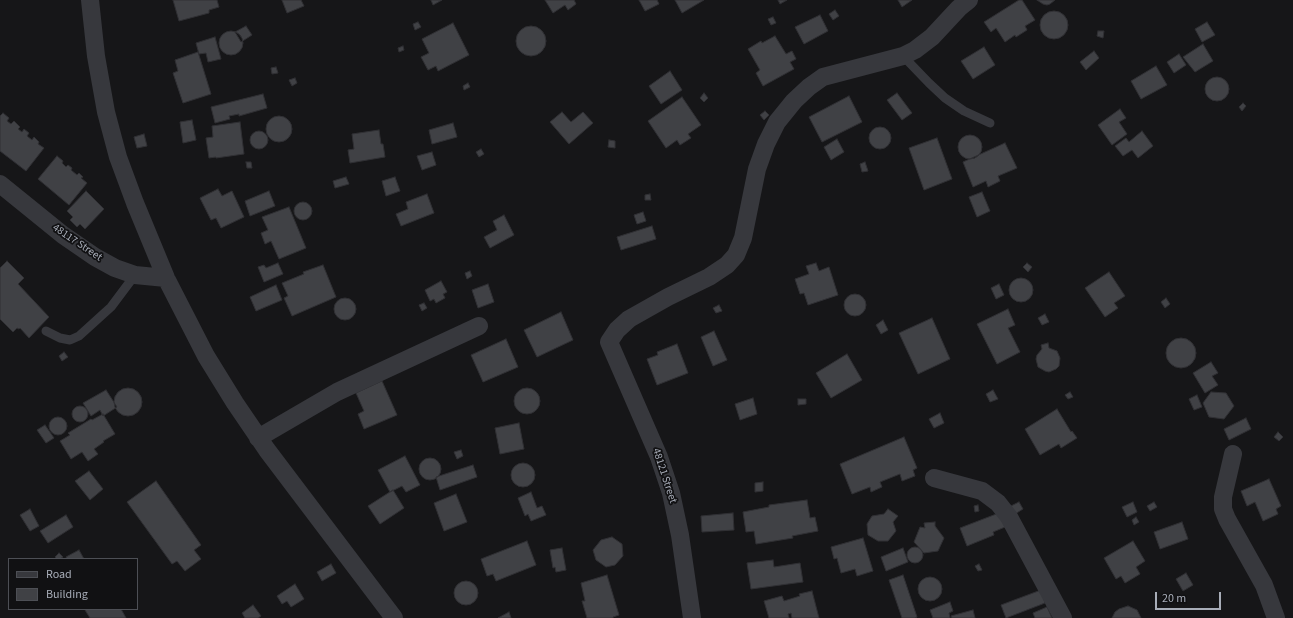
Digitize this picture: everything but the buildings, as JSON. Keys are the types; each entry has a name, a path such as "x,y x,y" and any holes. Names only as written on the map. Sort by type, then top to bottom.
{"street":[{"path":"90,0 96,56 106,112 118,157 166,278 206,356 258,438 394,618"},
{"path":"895,58 915,50 932,37 959,8 969,0"},
{"name":"48121 Street","path":"692,618 680,535 671,493 659,457 609,342 617,330 629,319 668,297 709,277 727,265 736,255 743,238 757,169 766,144 777,122 794,101 809,87 823,77 895,58"},
{"name":"48117 Street","path":"0,184 63,235 95,257 115,268 135,275 166,278"},
{"path":"258,438 337,392 479,326"},
{"path":"1233,454 1223,496 1223,509 1227,519 1264,585 1276,618"},
{"path":"934,478 982,491 998,503 1009,517 1063,618"}],"lane":[{"path":"895,58 964,111 990,123"},
{"path":"46,331 60,338 70,340 79,336 111,307 135,275"}]}
